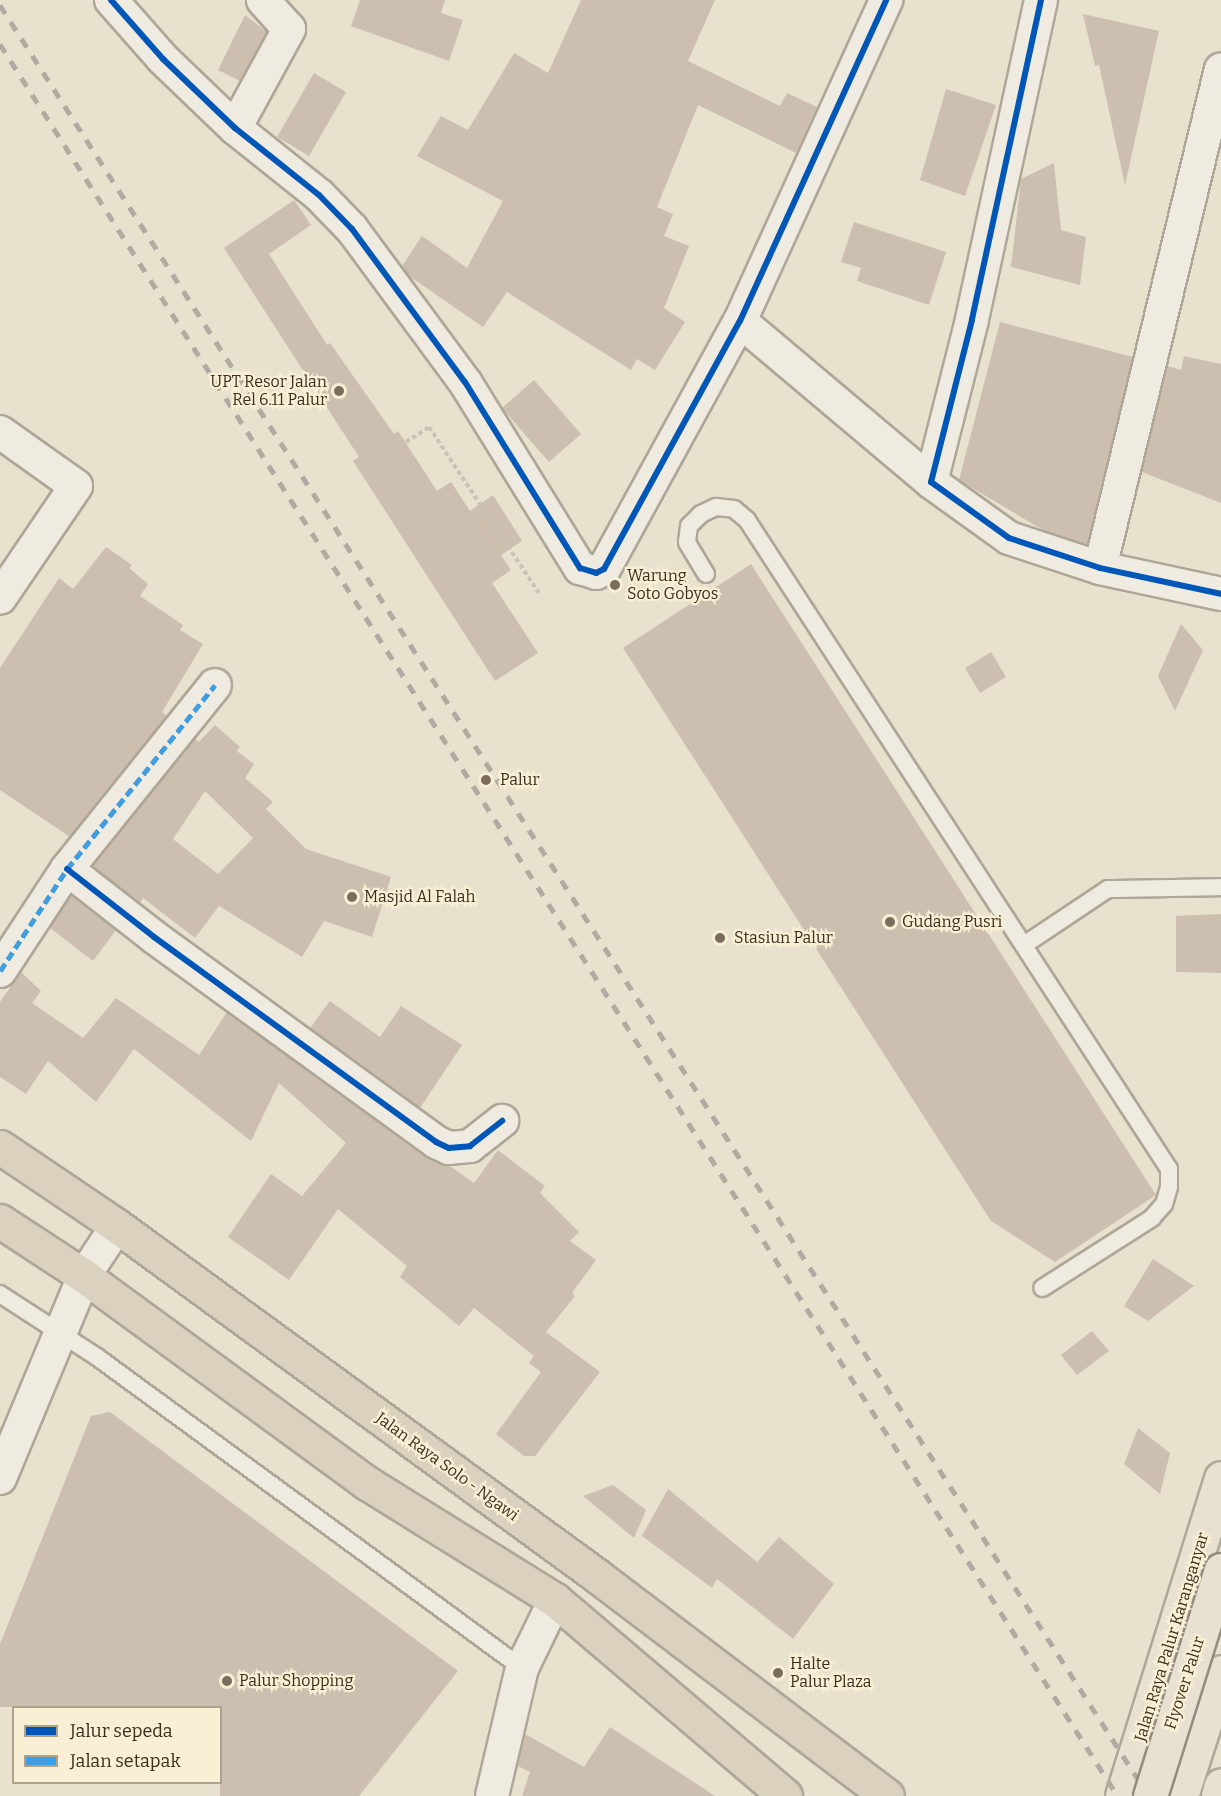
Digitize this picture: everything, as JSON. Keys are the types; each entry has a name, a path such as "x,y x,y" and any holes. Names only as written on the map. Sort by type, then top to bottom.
{"highway":[{"name":"Jalan Raya Solo - Ngawi","path":"0,1147 117,1226 596,1575 887,1796"},
{"path":"0,1221 84,1275 367,1483 555,1600 786,1796"}],"main road":[{"name":"Jalan Raya Palur Karanganyar","path":"1122,1796 1221,1478"},
{"path":"1201,1542 1221,1571"},
{"name":"Flyover Palur","path":"1150,1796 1221,1571"},
{"name":"Flyover Palur","path":"1181,1796 1221,1672"},
{"path":"1218,1796 1221,1785"}],"street":[{"path":"111,0 163,59 235,128 319,195 352,229 465,382 580,568 588,573 604,569 740,321 886,0"},
{"path":"235,128 289,29 263,0"},
{"path":"931,482 972,320 1041,0"},
{"path":"1100,568 1221,69"},
{"path":"740,321 931,482 1009,538 1100,568 1221,594"},
{"path":"0,432 76,486 0,598"},
{"path":"0,971 67,869 215,685"},
{"path":"67,869 154,938 436,1142 449,1148 470,1146 502,1121"},
{"path":"0,1478 84,1275 117,1226"},
{"path":"492,1796 522,1668 555,1600"}],"lane":[{"path":"706,574 687,542 689,526 702,514 716,507 734,509 747,519 1169,1169 1169,1187 1164,1203 1152,1218 1042,1288"},
{"path":"1024,945 1108,889 1221,887"},
{"path":"0,1294 59,1331 522,1668"}],"path":[{"path":"406,442 429,427 538,593"},
{"path":"486,533 496,528"}],"building":[{"path":"360,0 445,0 441,13 463,20 449,61 351,26"},
{"path":"581,0 715,0 688,61 780,106 787,93 817,107 796,153 698,105 657,207 673,214 664,236 689,246 664,308 685,322 655,370 637,359 631,370 507,292 483,327 409,276 402,266 422,236 467,268 503,201 417,156 441,116 468,130 514,53 548,73"},
{"path":"1083,14 1159,31 1125,185 1099,65 1095,66"},
{"path":"245,15 267,32 240,81 218,70"},
{"path":"314,73 346,92 309,156 277,137"},
{"path":"946,89 996,105 965,196 920,180"},
{"path":"1054,163 1061,230 1086,237 1080,285 1011,267 1021,179"},
{"path":"294,200 311,225 269,254 327,345 330,343 394,434 398,431 437,491 451,482 470,511 493,495 522,541 501,555 511,570 492,583 538,653 495,681 353,461 359,457 224,248"},
{"path":"854,222 946,252 929,305 857,281 861,268 841,262"},
{"path":"1000,322 1133,357 1087,545 1043,530 959,480"},
{"path":"1184,356 1221,364 1221,503 1142,472 1167,366 1181,370"},
{"path":"534,380 581,434 549,462 502,408"},
{"path":"106,547 132,565 129,568 148,584 140,596 183,625 180,630 203,644 162,712 167,716 70,837 0,790 0,668 59,578 73,589"},
{"name":"Gudang Pusri","path":"751,564 1156,1195 1055,1262 991,1221 623,648"},
{"path":"1181,624 1203,650 1175,711 1158,676"},
{"path":"991,652 1006,677 980,693 965,668"},
{"path":"215,725 240,747 237,751 254,764 245,778 273,802 266,809 306,849 391,877 372,937 324,921 302,957 219,906 195,938 143,898 140,903 92,866 195,739 199,742","holes":["205,791 253,838 218,874 173,839"]},
{"path":"71,895 116,930 93,961 50,928"},
{"path":"1221,914 1221,973 1176,972 1176,916"},
{"path":"21,972 41,991 32,1003 83,1038 116,998 199,1055 227,1012 425,1157 450,1166 474,1183 498,1150 545,1186 540,1193 579,1232 570,1241 596,1260 572,1293 575,1296 546,1332 600,1372 535,1456 524,1456 496,1434 541,1372 529,1363 534,1356 474,1308 459,1326 400,1277 407,1266 338,1209 289,1280 228,1237 271,1174 302,1196 346,1143 279,1083 251,1141 134,1049 96,1102 48,1061 26,1094 0,1077 0,1002"},
{"path":"330,1001 380,1037 401,1006 462,1045 420,1108 310,1028"},
{"path":"1153,1259 1194,1286 1148,1321 1124,1306"},
{"path":"1092,1331 1109,1351 1077,1375 1061,1355"},
{"path":"110,1412 458,1671 359,1796 220,1796 222,1706 0,1707 0,1644 91,1416"},
{"path":"1138,1428 1170,1453 1160,1494 1124,1464"},
{"path":"613,1485 646,1510 634,1538 583,1496"},
{"path":"668,1489 757,1562 779,1537 834,1584 793,1639 717,1579 712,1588 642,1536"},
{"path":"610,1727 715,1796 522,1796 530,1772 518,1766 525,1734 584,1767"}],"railway":[{"path":"0,5 1149,1796"},
{"path":"0,44 1118,1796"}],"marked path":[{"path":"0,971 67,869 215,685"}],"cycle path":[{"path":"111,0 163,59 235,128 319,195 352,229 465,382 580,568 596,573 604,569 740,321 886,0"},
{"path":"1041,0 972,320 931,482 1009,538 1100,568 1221,594"},
{"path":"67,869 154,937 436,1142 449,1148 470,1146 502,1121"}],"place":[{"name":"UPT Resor Jalan Rel 6.11 Palur","path":"339,391"},
{"name":"Warung Soto Gobyos","path":"615,585"},
{"name":"Palur","path":"486,780"},
{"name":"Masjid Al Falah","path":"352,897"},
{"name":"Gudang Pusri","path":"890,922"},
{"name":"Stasiun Palur","path":"720,938"},
{"name":"Halte Palur Plaza","path":"778,1673"},
{"name":"Palur Shopping","path":"227,1681"}]}
